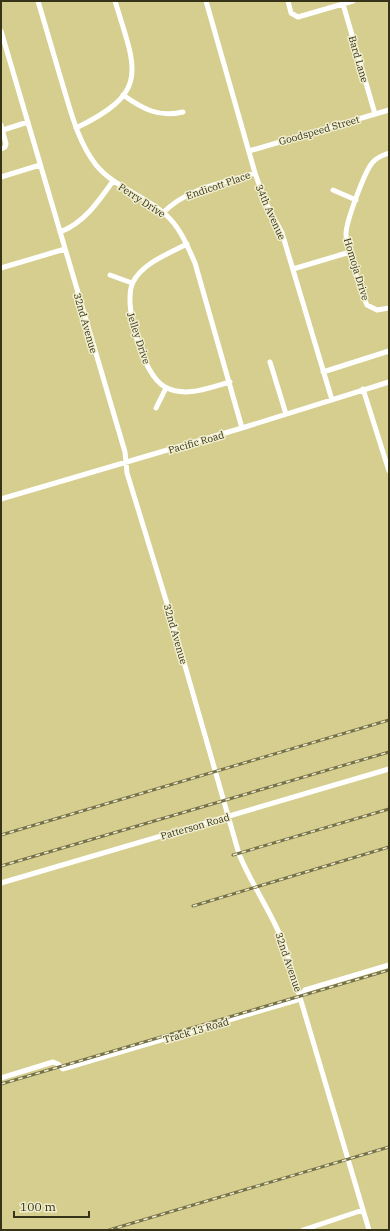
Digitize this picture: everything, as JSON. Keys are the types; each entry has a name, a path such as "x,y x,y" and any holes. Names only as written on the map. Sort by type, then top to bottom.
{"street":[{"name":"Perry Drive","path":"38,1 76,128 95,164 113,181 163,213 178,229 187,244 195,263 242,428"},
{"path":"76,128 105,113 124,96 132,81 132,61 115,1"},
{"name":"34th Avenue","path":"206,1 255,173 265,201 281,230 332,400"},
{"path":"288,1 291,14 300,17 353,1"},
{"name":"Bard Lane","path":"343,4 375,114"},
{"name":"32nd Avenue","path":"1,31 126,462 126,473 169,610 245,870 281,934 369,1230"},
{"path":"124,96 156,114 169,115 183,112"},
{"name":"Goodspeed Street","path":"249,151 389,110"},
{"path":"1,149 6,146 2,128 28,122"},
{"name":"Homoja Drive","path":"389,153 378,158 369,167 346,230 350,252 367,305 377,310 389,308"},
{"path":"1,177 40,165"},
{"name":"Endicott Place","path":"163,213 173,203 187,195 255,173"},
{"path":"60,232 84,217 113,181"},
{"path":"333,190 356,200"},
{"path":"110,275 132,283 147,267 187,244"},
{"path":"1,268 65,249"},
{"path":"293,270 350,252"},
{"name":"Jelley Drive","path":"132,283 129,296 129,307 140,348 150,372 158,382 166,388"},
{"path":"323,372 389,351"},
{"path":"270,362 286,414"},
{"path":"156,408 166,388 181,392 193,392 230,382"},
{"name":"Pacific Road","path":"1,498 242,428 389,382"},
{"path":"363,390 389,471"},
{"name":"Patterson Road","path":"1,883 389,768"},
{"name":"Track 13 Road","path":"1,1078 53,1062 63,1069 297,1000 306,990 389,965"},
{"path":"303,1230 363,1210"}],"railway":[{"path":"1,835 389,720"},
{"path":"1,866 389,752"},
{"path":"233,855 389,809"},
{"path":"193,906 389,847"},
{"path":"1,1084 389,970"},
{"path":"109,1230 389,1147"}]}
